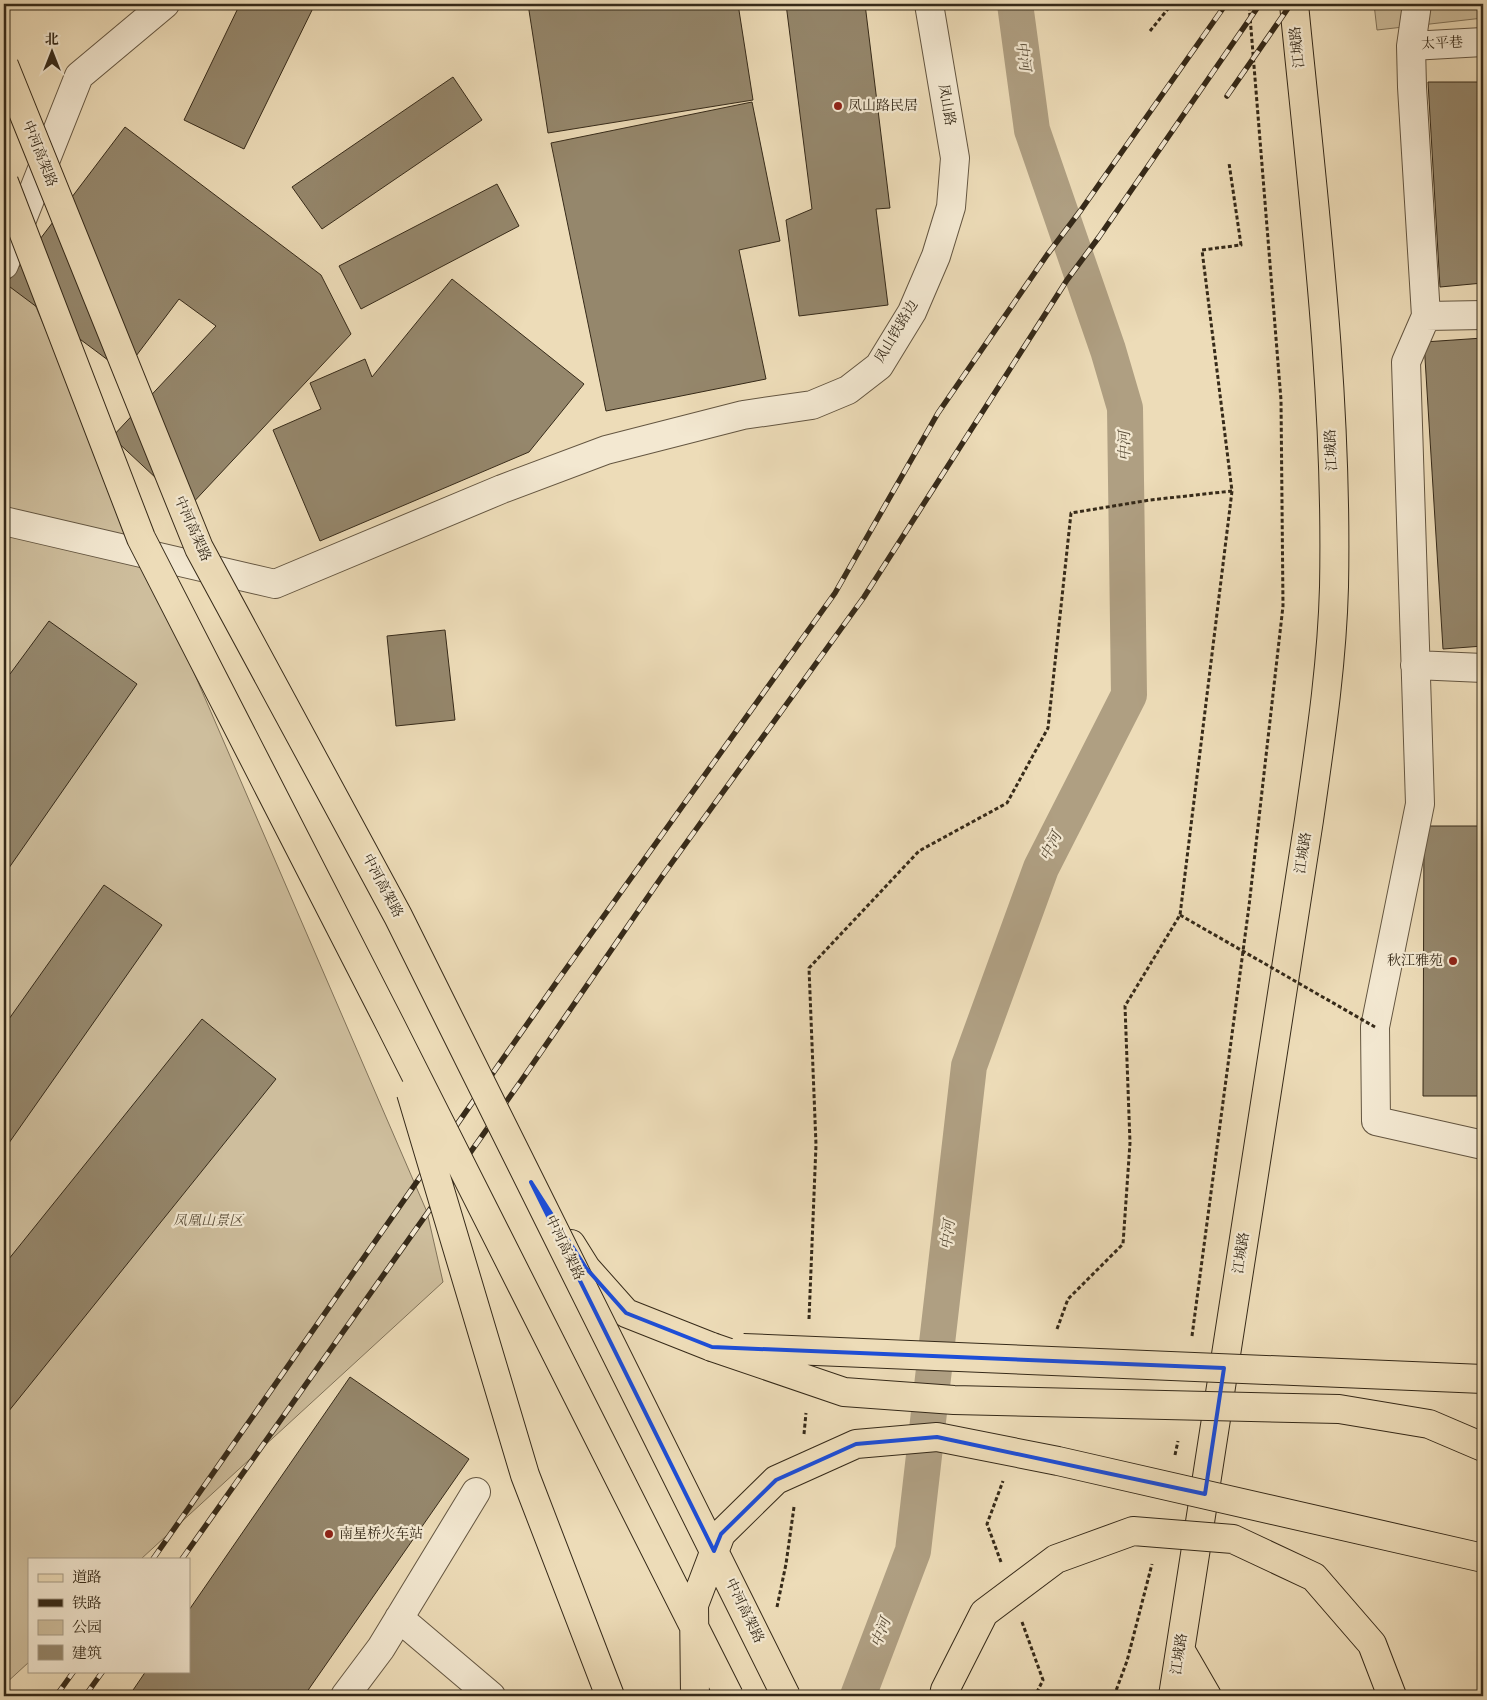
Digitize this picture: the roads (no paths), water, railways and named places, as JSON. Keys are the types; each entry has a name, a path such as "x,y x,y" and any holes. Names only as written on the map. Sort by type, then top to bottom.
{"main road":[{"name":"江城路","path":"1173,1696 1309,820 1327,690 1334,589 1334,492 1330,405 1320,274 1294,4"},
{"name":"中河高架路","path":"4,65 198,548 398,916 786,1696"},
{"path":"4,182 141,538 390,1024 729,1696"},
{"path":"390,1024 525,1475 610,1696"},
{"path":"531,1182 586,1268 626,1313 712,1347 844,1392 954,1400 1339,1409 1428,1424 1483,1447"},
{"path":"712,1347 1483,1378"},
{"path":"695,1696 694,1605 721,1534 776,1480 856,1444 937,1438 1058,1461 1483,1558"},
{"path":"944,1696 945,1690 984,1612 1056,1559 1133,1531 1233,1539 1314,1577 1372,1644 1392,1696"},
{"path":"1156,1696 1181,1651"},
{"path":"1181,1651 1207,1696"}],"street":[{"path":"4,265 79,76 165,4"},
{"name":"凤山路","path":"929,4 955,158 951,207"},
{"path":"1411,46 1417,4"},
{"name":"太平巷","path":"1426,316 1411,46 1483,42"},
{"name":"凤山铁路边","path":"4,522 274,584 502,489 606,450 744,415 812,405 848,390 879,366 912,312 936,256 951,207"},
{"path":"1483,315 1426,316 1406,362 1420,804 1375,1027 1376,1122 1483,1144"},
{"path":"1415,665 1483,668"},
{"path":"345,1696 381,1648 476,1492"},
{"path":"399,1618 491,1696"}],"waterway":[{"name":"中河","path":"858,1696 913,1551 969,1066 1041,868 1129,695 1125,408 1108,350 1032,130 1015,4"}],"railway":[{"path":"154,1558 558,980 835,593 938,413 1047,255 1081,210 1226,4"},
{"path":"183,1558 521,1081 663,875 864,597 1067,280 1099,237 1260,4"},
{"path":"1227,96 1291,4"},
{"path":"56,1696 73,1672"},
{"path":"85,1696 102,1672"}],"place":[{"name":"凤山路民居","path":"838,106"},
{"name":"秋江雅苑","path":"1453,961"},
{"name":"南星桥火车站","path":"329,1534"}],"park label":[{"name":"凤凰山景区","path":"208,1221"}]}
